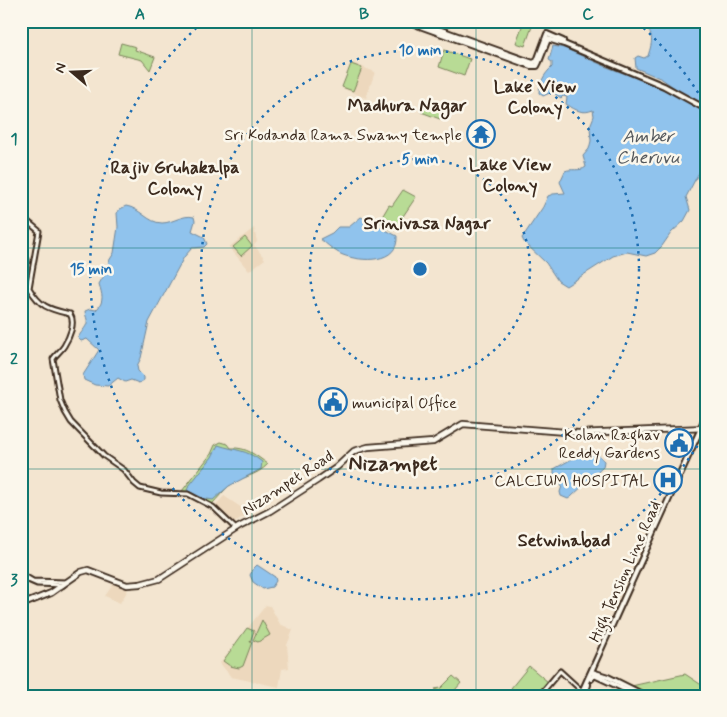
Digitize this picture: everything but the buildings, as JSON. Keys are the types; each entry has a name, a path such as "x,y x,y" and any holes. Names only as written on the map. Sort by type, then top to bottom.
{"main road":[{"path":"406,21 535,66 539,62 548,38"},
{"path":"416,21 533,63 537,61 548,38"},
{"path":"548,38 662,84 706,109"},
{"path":"548,38 648,79 706,109"},
{"name":"High Tension Line Road","path":"703,428 706,416"},
{"name":"High Tension Line Road","path":"583,694 706,421"},
{"name":"Nizampet Road","path":"61,584 81,570 88,568 127,583 157,578 234,527 270,511 337,467 357,450 368,447 433,442 463,423 578,433 703,428"},
{"name":"Nizampet Road","path":"21,604 27,599 45,594 88,570 127,585 150,582 169,573 246,522"},
{"path":"594,672 646,696"},
{"path":"583,694 594,675 639,696"}],"street":[{"path":"21,216 39,231 29,288 35,298 46,308 70,314 73,318 66,344 53,359 60,400 71,422 104,456 124,470 129,478 140,488 161,493 188,494 213,507 234,527"},
{"path":"21,576 33,581 61,584"},
{"path":"539,696 560,671 583,694"}],"shaded area":[{"path":"352,63 375,72 366,98 342,88"},
{"path":"254,228 257,242 254,245 265,259 249,271 229,247"},
{"path":"224,496 245,510 249,515 233,524 215,506"},
{"path":"114,583 128,590 120,603 105,596"},
{"path":"266,605 270,606 280,624 293,630 287,645 289,668 282,669 279,687 231,677 220,663"}],"green space":[{"path":"524,21 534,21 525,46 516,43"},
{"path":"121,43 136,47 135,50 155,57 150,70 142,60 118,54"},
{"path":"444,50 470,59 464,76 439,67"},
{"path":"351,64 362,68 353,91 342,87"},
{"path":"425,102 443,108 440,119 421,112"},
{"path":"403,190 416,197 393,231 379,222 389,205 392,206"},
{"path":"245,237 252,246 241,256 233,247"},
{"path":"221,442 228,444 231,448 251,452 268,464 259,472 238,480 229,486 212,504 182,491 211,454 215,445"},
{"path":"262,620 270,635 258,642 253,640"},
{"path":"247,628 254,631 243,666 239,668 230,666 223,661"},
{"path":"529,666 548,682 537,696 520,696 511,688"},
{"path":"685,674 706,688 706,696 616,696 618,689"},
{"path":"453,676 461,683 450,696 444,696 435,689 441,688"}],"water":[{"name":"Amber Cheruvu","path":"642,21 706,21 706,105 679,91 662,79 636,68 635,58 638,56 644,58 648,56 651,46 649,30"},
{"name":"Amber Cheruvu","path":"553,46 564,48 652,84 706,111 706,159 686,197 690,210 684,221 671,233 655,253 646,256 627,252 613,256 566,286 558,281 546,263 522,238 543,207 548,196 565,193 560,182 565,171 586,167 583,156 589,149 591,141 590,126 594,116 593,110 586,112 573,108 566,104 567,97 563,96 561,98 552,92 543,96 539,93 542,79 552,67 552,62 549,60"},
{"path":"126,206 131,207 152,221 162,223 190,216 194,217 195,221 192,231 204,237 207,244 204,247 192,248 184,257 149,322 141,358 137,366 144,380 139,383 131,380 125,382 118,378 108,386 95,385 84,380 83,375 99,350 87,339 81,341 78,338 87,323 85,311 90,309 96,310 101,304 102,295 99,284 114,253 118,227 117,213"},
{"path":"361,217 397,236 396,245 392,252 378,259 359,259 340,254 320,239 332,233 338,227 349,227"},
{"path":"218,445 251,455 262,462 261,469 229,486 213,500 201,498 187,490 212,457"},
{"path":"591,450 596,452 604,461 603,467 571,497 568,499 561,496 562,486 554,476 554,469"},
{"path":"257,565 275,577 276,581 272,587 263,589 253,582 250,575"}],"place":[{"name":"Sri Kodanda Rama Swamy temple","path":"481,134"},
{"name":"municipal Office","path":"333,402"},
{"name":"Kolan Raghav Reddy Gardens","path":"679,443"},
{"name":"CALCIUM HOSPITAL","path":"668,480"}],"district":[{"name":"Lake View Colony","path":"535,96"},
{"name":"Madhura Nagar","path":"407,105"},
{"name":"Lake View Colony","path":"510,174"},
{"name":"Rajiv Gruhakalpa Colony","path":"175,177"},
{"name":"Srinivasa Nagar","path":"427,223"},
{"name":"Nizampet","path":"393,463"},
{"name":"Setwinabad","path":"564,540"}]}
